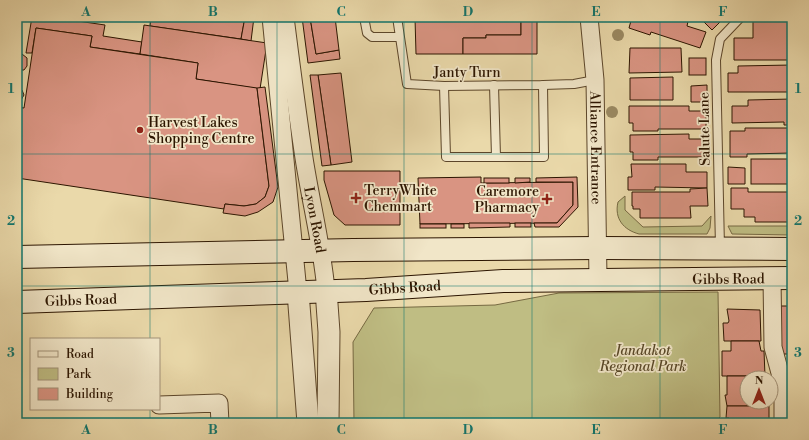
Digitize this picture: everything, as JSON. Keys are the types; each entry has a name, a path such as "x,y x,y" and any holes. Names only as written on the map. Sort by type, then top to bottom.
{"main road":[{"path":"17,257 294,251 598,248 792,250"},
{"name":"Gibbs Road","path":"17,302 326,290 366,290 503,281 782,278"}],"street":[{"name":"Lyon Road","path":"271,17 298,292 308,423"},
{"name":"Lyon Road","path":"286,17 304,158 313,209 323,251 329,332 328,423"},
{"name":"Alliance Entrance","path":"589,17 595,80 598,279"},
{"path":"782,278 774,347 786,371 783,384 783,423"},
{"path":"160,405 219,403 220,423"}],"lane":[{"path":"364,17 367,33 372,38 399,36"},
{"name":"Janty Turn","path":"397,17 407,84 444,86 543,85 574,84 595,80"},
{"name":"Salute Lane","path":"720,249 716,60 720,39 741,17"},
{"path":"494,85 496,157"},
{"path":"444,86 446,157 544,157 543,85"}],"green space":[{"path":"625,196 625,210 643,227 702,226 711,216 710,228 707,234 639,234 625,227 621,223 617,214 618,202"},
{"path":"728,226 792,226 792,235 732,234"},
{"name":"Jandakot Regional Park","path":"718,292 720,417 714,423 354,423 353,342 374,308 495,305 559,293"}],"building":[{"path":"32,17 50,17 105,25 103,36 142,42 140,54 90,47 92,36 36,28 32,53 26,53"},
{"path":"151,17 245,17 241,39 150,26"},
{"path":"245,17 254,17 251,41 241,39"},
{"path":"302,17 310,17 316,54 339,50 340,59 308,63"},
{"path":"310,17 335,17 339,50 316,54"},
{"path":"410,17 521,17 521,35 486,35 486,38 463,38 463,54 416,54 415,18"},
{"path":"521,17 537,17 537,54 463,54 463,38 486,38 486,35 521,35"},
{"path":"632,17 689,17 687,26 706,32 700,48 651,32 650,35 629,28"},
{"path":"699,17 723,17 724,18 712,30"},
{"path":"757,17 792,17 792,60 734,60 734,38 753,38 753,20"},
{"path":"144,25 267,43 260,89 196,79 198,63 140,54"},
{"name":"Harvest Lakes Shopping Centre","path":"36,28 92,36 90,47 198,63 196,79 257,88 269,186 265,197 256,204 244,206 225,204 224,209 17,178 17,107 24,108"},
{"path":"630,48 681,48 682,72 629,73"},
{"path":"22,54 27,58 27,66 24,70 17,70 17,55"},
{"path":"689,58 706,58 706,75 689,75"},
{"path":"792,65 792,92 728,92 728,73 738,73 738,66"},
{"path":"341,73 352,162 331,165 318,75"},
{"path":"310,75 318,75 331,165 322,166"},
{"path":"673,77 673,100 630,100 630,78"},
{"path":"707,85 707,102 691,102 691,86"},
{"path":"17,86 22,90 24,95 21,100 17,102"},
{"path":"265,87 278,187 273,202 258,212 245,216 223,213 225,204 244,206 256,204 265,197 269,186 257,88"},
{"path":"792,99 792,125 784,125 784,122 732,123 732,106 748,106 748,100"},
{"path":"629,106 689,106 689,111 706,111 706,129 658,129 658,131 633,131 633,123 629,123"},
{"path":"745,128 792,128 792,153 747,154 747,157 730,157 730,131 745,131"},
{"path":"689,134 689,139 706,139 706,157 658,157 658,160 633,160 633,152 630,152 630,135"},
{"path":"751,159 792,159 792,184 751,184"},
{"path":"631,164 686,164 686,172 707,172 707,188 655,187 655,190 628,190 628,177 632,177"},
{"path":"728,167 745,168 745,184 728,184"},
{"path":"324,171 400,171 400,225 345,225 334,215 324,180"},
{"path":"481,177 481,183 573,182 573,205 557,223 420,224 418,178"},
{"path":"577,177 578,207 559,227 535,227 534,223 557,223 573,205 573,182 536,182 536,178"},
{"path":"484,178 509,178 509,183 484,183"},
{"path":"515,178 530,178 530,182 515,183"},
{"path":"707,188 708,206 690,206 691,218 640,218 640,209 633,209 632,206 632,192 690,192 690,189"},
{"path":"731,188 748,188 748,192 792,192 792,222 755,222 755,217 744,217 744,209 731,209"},
{"path":"469,223 510,223 510,227 469,228"},
{"path":"515,223 531,223 531,227 515,227"},
{"path":"420,224 446,224 446,228 420,228"},
{"path":"451,224 464,224 464,228 451,228"},
{"path":"781,306 792,306 792,354 778,354"},
{"path":"727,309 760,310 761,341 724,341 723,323 728,323 729,321"},
{"path":"731,341 759,341 761,351 764,351 765,370 739,370 739,376 722,376 722,351 731,351"},
{"path":"727,376 739,376 739,406 727,406 725,395 727,395"},
{"path":"727,406 739,406 739,410 769,410 769,423 729,423 729,418 726,418"}],"place":[{"name":"Harvest Lakes Shopping Centre","path":"140,130"},
{"name":"TerryWhite Chemmart","path":"356,198"},
{"name":"Caremore Pharmacy","path":"547,199"}]}
